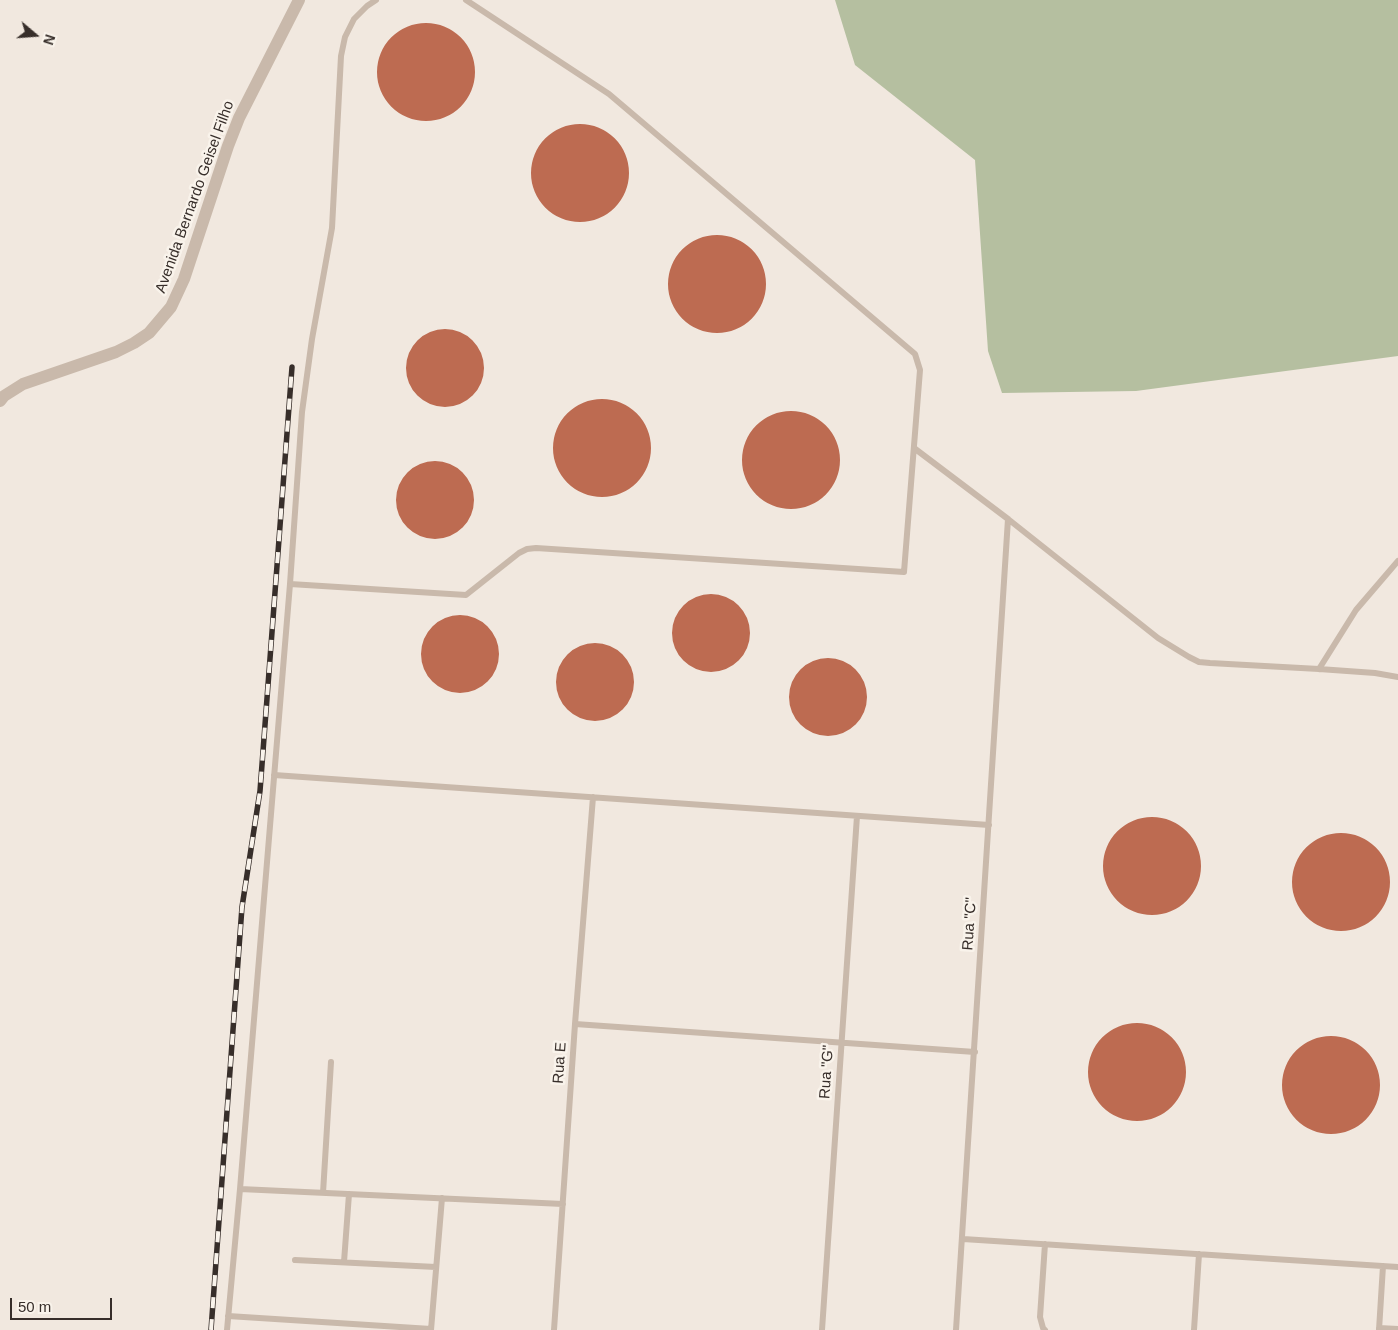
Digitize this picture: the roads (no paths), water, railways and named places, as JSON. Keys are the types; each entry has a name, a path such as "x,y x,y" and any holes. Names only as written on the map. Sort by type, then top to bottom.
{"street":[{"name":"Avenida Bernardo Geisel Filho","path":"0,401 4,396 23,384 116,352 134,343 149,333 171,307 184,279 239,118 299,0"}],"lane":[{"path":"227,1330 290,584 302,412 312,339 329,252 334,207 343,47 345,37 354,19 376,0"},
{"path":"290,584 466,595 519,553 527,549 536,548 904,572 920,370 915,354 610,94 466,0"},
{"path":"914,448 1008,519 1158,638 1189,658 1198,662 1318,668 1398,677"},
{"name":"Rua \"C\"","path":"956,1330 1008,519"},
{"path":"1318,668 1356,610 1398,561"},
{"path":"274,775 989,825"},
{"name":"Rua E","path":"554,1330 593,798"},
{"name":"Rua \"G\"","path":"822,1330 857,816"},
{"path":"575,1024 975,1052"},
{"path":"323,1193 331,1062"},
{"path":"240,1189 563,1204"},
{"path":"344,1262 350,1194"},
{"path":"228,1316 431,1330 442,1198"},
{"path":"963,1239 1398,1267"},
{"path":"1045,1244 1040,1317 1045,1330"},
{"path":"1194,1330 1200,1254"},
{"path":"295,1260 436,1267"},
{"path":"1383,1266 1379,1329 1398,1329"}],"railway":[{"path":"211,1330 242,907 260,791 292,367"}]}
